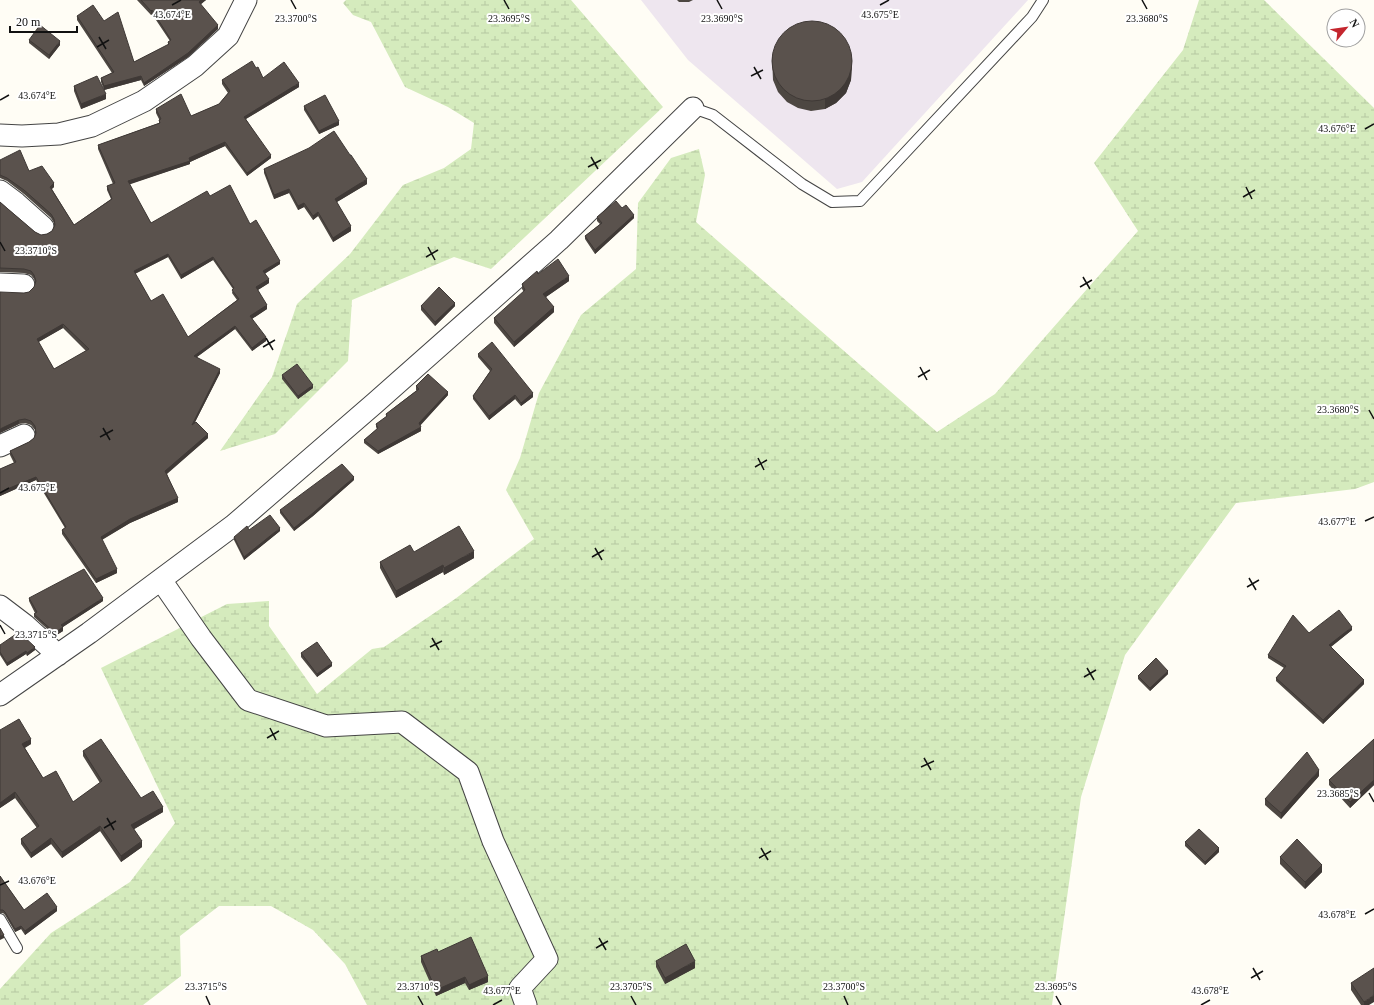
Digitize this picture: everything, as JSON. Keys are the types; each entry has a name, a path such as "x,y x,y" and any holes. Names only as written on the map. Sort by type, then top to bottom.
{"street":[{"path":"0,135 22,136 59,134 92,126 144,101 195,66 228,36 246,0"},
{"path":"0,695 58,656 234,525 375,403 559,240 693,108"},
{"path":"0,190 43,227"},
{"path":"0,284 24,285"},
{"path":"0,446 24,435"},
{"path":"160,580 201,638 248,700 326,726 402,722 468,772 492,841 547,959 520,988 526,1005"},
{"path":"0,606 25,625 58,656"}],"lane":[{"path":"693,108 713,115 802,184 832,202 860,201 1032,16 1043,0"},
{"path":"0,920 17,948"}],"shaded area":[{"path":"641,0 1028,0 862,182 837,189 688,60"}],"green space":[{"path":"346,0 571,0 663,107 491,269 454,257 352,300 348,361 275,434 220,451 272,377 297,304 350,254 403,185 444,168 471,149 474,123 448,107 405,87 371,22 353,15 343,3"},
{"path":"1199,0 1264,0 1374,108 1374,482 1355,489 1236,503 1125,655 1081,797 1052,1005 367,1005 345,964 313,930 271,906 219,906 180,936 181,976 143,1005 0,1005 0,989 51,933 130,882 175,823 101,668 227,604 269,601 269,626 317,694 372,649 384,647 455,599 534,539 506,490 520,458 539,393 581,315 636,269 638,203 671,158 699,149 705,175 696,222 937,432 995,394 1138,231 1094,163 1183,50"}],"building":[{"path":"141,0 201,0 199,2 218,25 188,53 144,83 141,76 104,86 101,78 114,72 77,16 93,5 104,21 118,12 134,62 169,44 168,42 171,40 152,10 151,11"},
{"path":"812,21 827,24 840,33 849,46 852,61 849,76 840,89 827,98 812,101 797,98 784,89 775,76 772,61 775,46 784,33 797,24"},
{"path":"40,25 60,41 49,55 29,40"},
{"path":"252,61 256,68 258,67 263,78 284,62 299,83 244,117 271,155 247,173 225,142 189,158 190,161 128,181 151,223 207,191 210,196 230,185 250,224 256,220 280,261 263,271 269,279 256,287 267,305 250,316 266,337 252,348 235,326 194,356 220,369 192,425 196,422 208,434 165,471 178,498 130,519 101,537 117,569 96,579 62,530 66,527 36,477 0,492 0,469 16,462 10,451 29,442 34,438 36,433 35,426 31,421 25,419 19,420 0,429 0,292 29,292 34,287 36,281 31,271 24,269 0,268 0,202 35,232 41,235 52,231 55,225 51,214 24,190 0,175 0,160 20,150 29,171 42,166 54,183 50,187 74,225 112,199 107,186 115,183 98,145 160,123 159,120 161,119 156,109 181,94 191,116 219,104 230,91 222,80","holes":["168,254 181,275 213,257 234,288 232,290 239,299 188,337 163,294 151,301 134,271","63,324 89,349 54,369 37,339"]},
{"path":"97,76 106,94 81,104 74,86"},
{"path":"325,95 339,121 319,131 304,106"},
{"path":"334,131 367,179 335,199 351,226 333,238 318,212 313,216 304,203 298,206 289,189 274,195 264,169 309,148"},
{"path":"616,201 622,208 626,205 634,215 595,250 585,236 602,223 597,217"},
{"path":"558,259 569,276 543,294 554,307 514,342 494,318 525,290 522,284 537,271 538,274"},
{"path":"439,287 455,303 435,322 421,306"},
{"path":"492,342 533,393 521,403 515,395 489,416 473,396 492,369 478,354"},
{"path":"297,364 313,385 298,396 282,375"},
{"path":"428,374 448,392 419,423 421,427 378,451 364,440 378,428 376,424 387,416 386,414 419,389 416,386"},
{"path":"342,464 354,477 294,528 280,510"},
{"path":"270,515 280,528 244,557 234,537 247,526 249,530"},
{"path":"459,526 474,551 444,568 443,565 396,591 380,562 410,545 414,552"},
{"path":"84,569 103,598 61,625 63,627 55,633 34,614 37,612 29,598"},
{"path":"1339,610 1352,627 1329,645 1364,680 1323,720 1276,678 1286,666 1268,655 1293,615 1309,633"},
{"path":"19,632 35,647 27,653 26,651 7,663 0,652 0,645"},
{"path":"317,642 332,663 317,674 301,653"},
{"path":"1156,658 1168,671 1150,688 1138,676"},
{"path":"19,719 31,739 22,744 43,778 56,771 73,802 102,781 83,751 101,739 141,798 153,791 163,807 131,825 142,841 121,856 100,826 62,852 51,838 31,853 21,839 39,826 15,792 0,803 0,730"},
{"path":"1374,739 1374,780 1350,802 1329,780"},
{"path":"1307,752 1319,770 1281,813 1265,799"},
{"path":"1199,829 1219,848 1205,862 1185,842"},
{"path":"1297,839 1322,865 1305,882 1280,857"},
{"path":"0,876 24,910 47,893 57,907 25,931 21,926 15,929 5,912 0,910"},
{"path":"0,928 4,935 0,936"},
{"path":"471,937 488,976 469,985 465,977 436,990 421,956 437,949 438,952"},
{"path":"686,944 695,961 665,978 656,961"},
{"path":"1374,968 1374,995 1364,1002 1351,983"}]}
